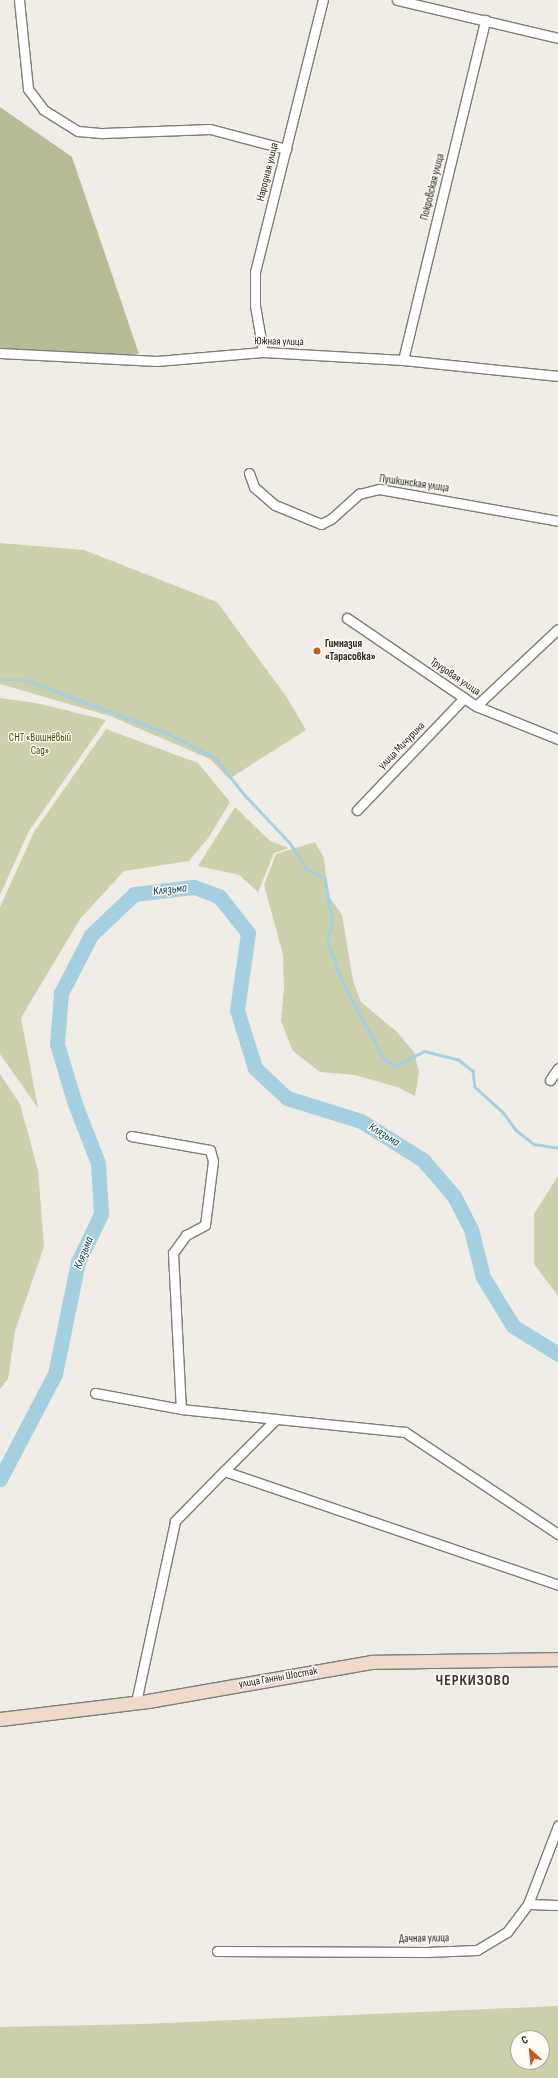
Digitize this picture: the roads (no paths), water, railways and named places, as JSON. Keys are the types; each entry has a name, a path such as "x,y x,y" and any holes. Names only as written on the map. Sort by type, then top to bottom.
{"main road":[{"name":"улица Ганны Шостак","path":"0,1719 136,1702 371,1662 558,1659"}],"street":[{"path":"19,0 28,89 44,110 78,131 103,133 210,129 286,149"},
{"name":"Народная улица","path":"263,352 256,305 255,272 322,0"},
{"path":"397,0 558,38"},
{"name":"Покровская улица","path":"403,360 485,20"},
{"name":"Южная улица","path":"0,353 157,362 263,352 403,360 558,376"},
{"name":"Пушкинская улица","path":"249,473 254,487 275,505 321,524 331,519 359,494 379,489 558,521"},
{"name":"Трудовая улица","path":"347,618 476,706 558,739"},
{"path":"476,706 558,629"},
{"name":"улица Мичурина","path":"357,810 464,698"},
{"path":"550,1080 558,1068"},
{"path":"131,1136 210,1150 213,1161 204,1225 186,1235 173,1253 181,1409"},
{"path":"95,1393 181,1409 405,1432 558,1534"},
{"path":"136,1702 175,1521 276,1419"},
{"path":"224,1471 558,1585"},
{"name":"Дачная улица","path":"217,1951 426,1952 477,1950 508,1932 528,1904 558,1826"},
{"path":"528,1904 558,1905"}],"waterway":[{"path":"0,680 26,680 169,734 216,758 243,793 290,843 306,868 325,878 333,924 328,936 330,947 343,983 384,1058 395,1066 424,1051 459,1060 473,1071 475,1087 503,1112 516,1130 534,1144 558,1148"},
{"name":"Клязьма","path":"0,1479 55,1374 78,1262 101,1214 98,1163 75,1104 57,1044 61,993 91,935 134,894 194,887 219,896 248,933 237,1010 255,1068 287,1098 361,1121 423,1160 454,1196 471,1229 483,1277 513,1326 558,1354"}],"place":[{"name":"Гимназия «Тарасовка»","path":"317,651"}],"district":[{"name":"ЧЕРКИЗОВО","path":"473,1681"}],"park label":[{"name":"СНТ «Вишнёвый Сад»","path":"40,745"}]}
